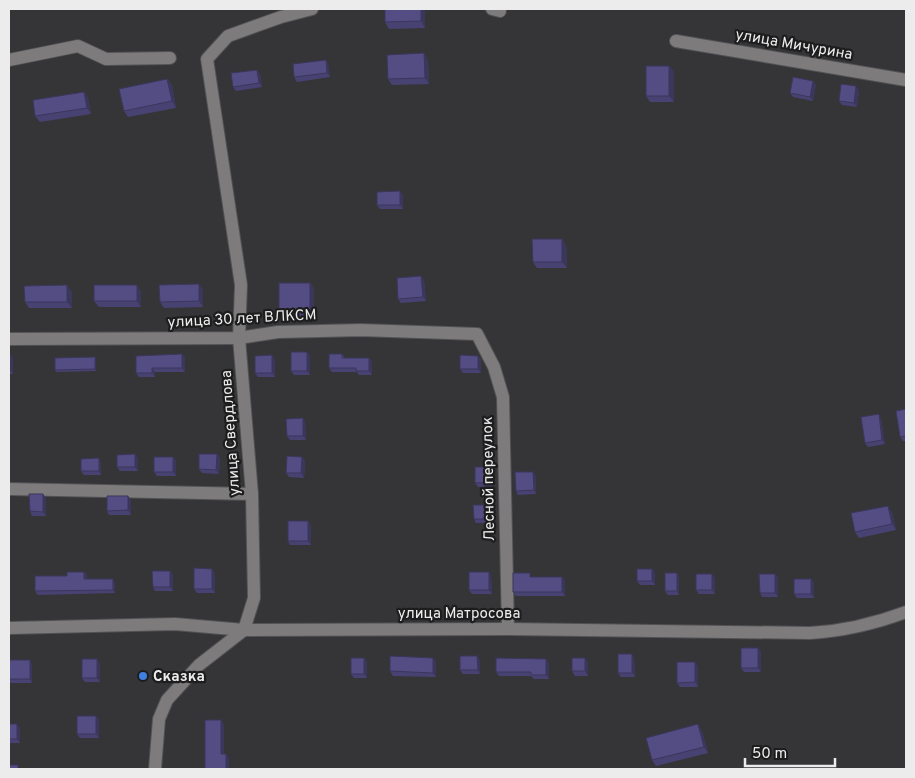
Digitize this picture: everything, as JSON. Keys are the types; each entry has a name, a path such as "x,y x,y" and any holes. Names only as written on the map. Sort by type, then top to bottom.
{"street":[{"name":"улица Свердлова","path":"244,630 254,598 252,494 239,338 241,285 207,59 228,36 312,9"},
{"name":"улица Мичурина","path":"676,41 906,80"},
{"path":"9,60 78,46 106,59 170,58"},
{"name":"улица 30 лет ВЛКСМ","path":"9,339 239,338 287,331 361,330 477,334"},
{"name":"Лесной переулок","path":"477,334 494,367 503,397 508,630"},
{"path":"9,489 252,494"},
{"name":"улица Матросова","path":"9,628 175,624 244,630 810,633 843,631 873,624 906,612"},
{"path":"155,769 159,718 167,700 199,665 244,630"}],"building":[{"path":"385,9 421,9 421,21 385,22"},
{"path":"424,53 425,78 388,79 387,55"},
{"path":"326,60 327,73 294,77 293,64"},
{"path":"646,66 669,66 669,96 646,96"},
{"path":"257,70 259,83 233,87 231,73"},
{"path":"793,77 813,81 810,97 790,93"},
{"path":"167,79 172,101 124,111 119,89"},
{"path":"841,84 856,86 854,103 839,101"},
{"path":"84,92 87,108 35,116 33,100"},
{"path":"400,191 400,205 377,205 377,192"},
{"path":"532,239 562,239 562,262 533,262"},
{"path":"421,276 423,297 398,299 397,278"},
{"path":"279,283 310,283 310,310 279,310"},
{"path":"199,284 199,301 160,302 159,285"},
{"path":"67,285 67,302 25,302 24,286"},
{"path":"94,285 137,285 137,301 94,301"},
{"path":"291,352 307,352 307,371 291,371"},
{"path":"10,354 10,370 9,370"},
{"path":"182,354 182,368 152,368 152,373 136,373 136,356"},
{"path":"329,354 342,354 342,358 369,358 369,371 356,371 356,368 329,368"},
{"path":"272,355 272,373 255,373 255,356"},
{"path":"460,355 478,356 478,369 460,369"},
{"path":"95,357 95,369 55,370 55,358"},
{"path":"906,409 906,436 900,437 896,411"},
{"path":"879,414 882,440 865,443 861,417"},
{"path":"303,418 303,436 287,436 286,419"},
{"path":"135,454 135,467 117,467 117,455"},
{"path":"199,454 217,454 216,470 199,469"},
{"path":"287,456 302,457 301,473 286,473"},
{"path":"154,457 173,457 173,472 154,472"},
{"path":"99,458 99,471 81,471 81,459"},
{"path":"475,467 490,467 490,482 475,483"},
{"path":"515,472 533,472 534,490 516,491"},
{"path":"29,494 43,494 43,512 30,511"},
{"path":"107,496 128,496 128,510 107,511"},
{"path":"473,505 491,505 492,519 474,519"},
{"path":"888,506 892,524 855,532 851,513"},
{"path":"288,521 308,521 308,541 288,541"},
{"path":"194,568 212,569 212,589 194,589"},
{"path":"637,569 652,569 652,581 637,581"},
{"path":"152,571 170,571 170,587 153,587"},
{"path":"67,572 84,572 84,579 113,579 113,590 35,591 35,576 67,576"},
{"path":"469,572 489,572 489,590 469,590"},
{"path":"513,573 530,573 530,577 562,577 562,592 513,592"},
{"path":"665,573 677,573 677,591 665,591"},
{"path":"696,574 712,574 712,590 696,590"},
{"path":"759,574 775,574 775,593 760,593"},
{"path":"794,579 811,579 811,594 794,594"},
{"path":"741,648 758,648 758,668 741,668"},
{"path":"618,654 632,654 632,673 618,673"},
{"path":"390,656 433,658 433,673 390,671"},
{"path":"460,656 477,656 478,670 460,670"},
{"path":"351,658 364,658 364,674 351,674"},
{"path":"496,658 546,659 546,675 531,675 531,672 496,672"},
{"path":"572,658 585,658 585,671 572,671"},
{"path":"82,659 97,659 97,678 82,678"},
{"path":"9,660 30,660 30,679 9,679"},
{"path":"677,662 695,662 695,682 677,683"},
{"path":"77,716 96,716 96,734 77,734"},
{"path":"205,720 221,720 221,754 226,754 226,769 205,769"},
{"path":"9,724 17,724 17,739 9,739"},
{"path":"698,724 704,747 652,760 646,738"},
{"path":"9,765 18,765 18,769 9,769"}],"place":[{"name":"Сказка","path":"143,676"}]}
